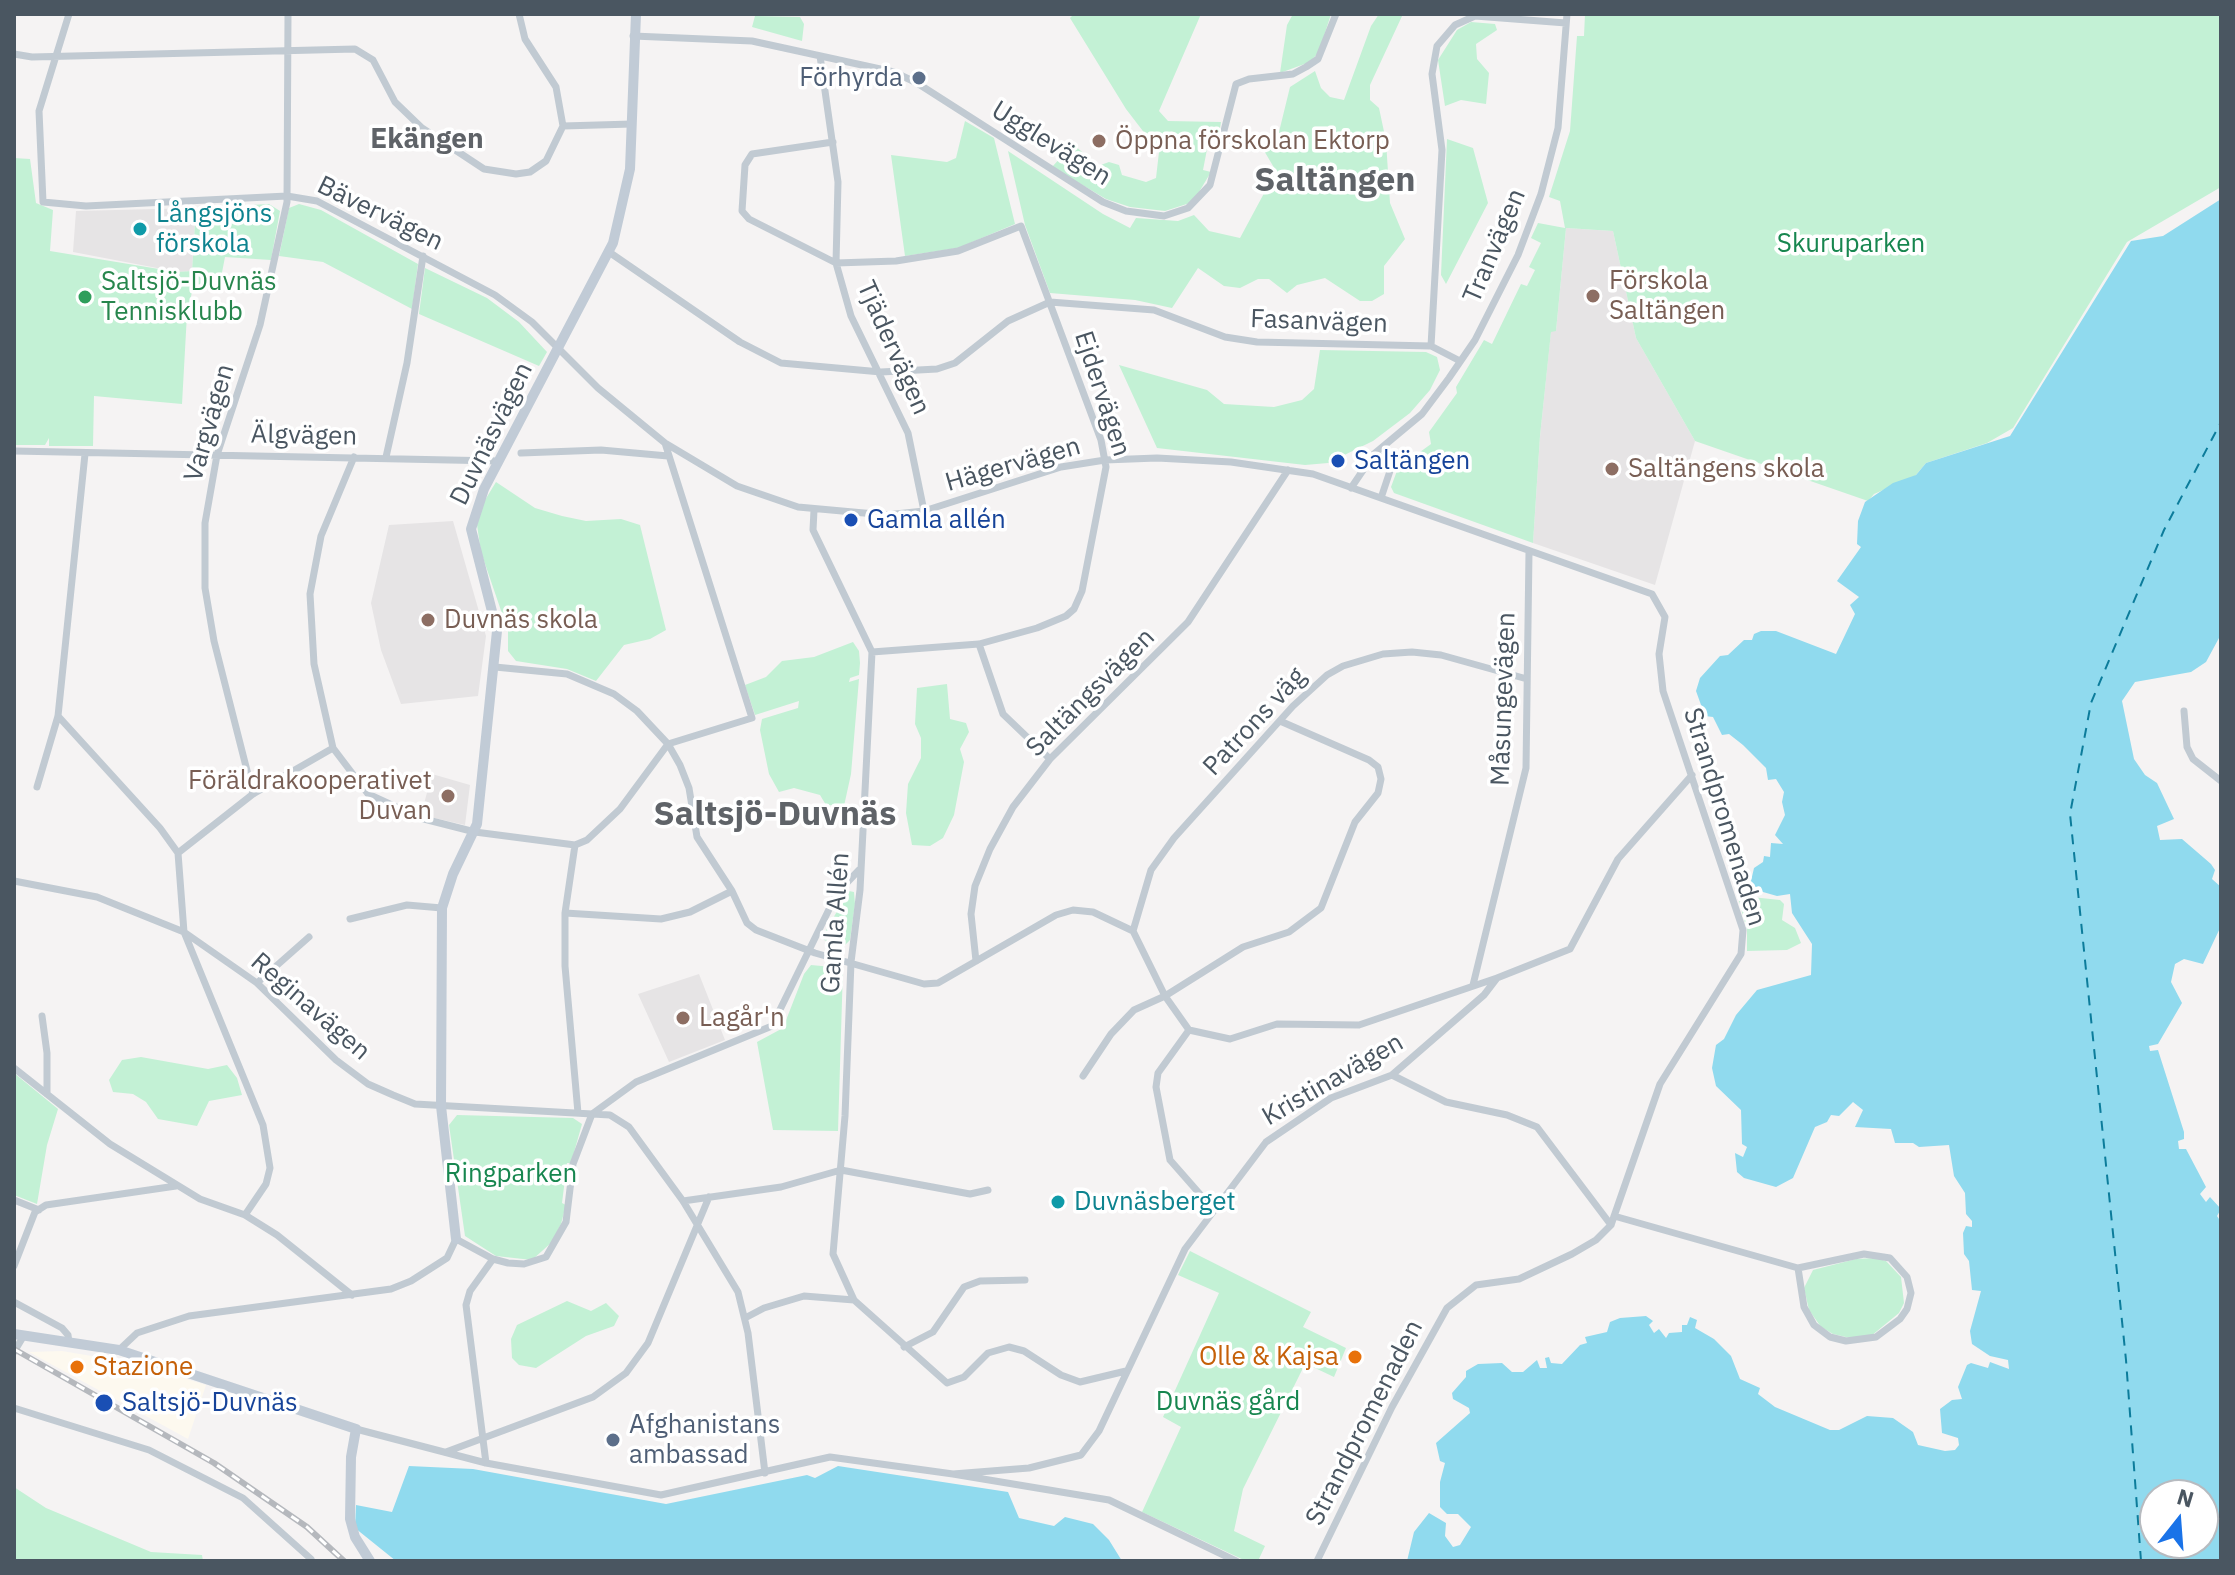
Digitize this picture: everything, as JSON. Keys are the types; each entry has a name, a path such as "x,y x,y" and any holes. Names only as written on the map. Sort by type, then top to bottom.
{"street":[{"path":"58,56 69,14"},
{"name":"Vargvägen","path":"253,794 214,641 205,588 205,523 217,455 260,325 287,196 288,14"},
{"path":"14,54 58,56 355,49 373,60 402,110 442,142 484,169 516,174 530,172 546,161 563,126 556,87 525,39 519,14"},
{"name":"Duvnäsvägen","path":"456,1239 441,1106 442,908 453,874 475,832 497,631 471,529 477,504 498,461 609,252 627,191 634,14"},
{"name":"Ugglevägen","path":"633,36 752,41 894,72 917,83 1103,202 1126,211 1164,216 1188,208 1210,185 1236,84 1293,74 1318,59 1336,14"},
{"path":"1431,346 1442,150 1432,74 1437,46 1455,25 1475,16 1566,19"},
{"name":"Tranvägen","path":"1351,488 1374,454 1422,414 1460,361 1475,340 1518,255 1541,194 1558,128 1566,19"},
{"name":"Bävervägen","path":"58,56 42,96 37,130 40,198 60,206 287,196 317,201 495,295 532,322 558,350"},
{"name":"Tjädervägen","path":"820,56 838,182 836,263 851,316 881,372 908,433 924,511"},
{"path":"563,126 632,124"},
{"path":"833,142 752,154 745,165 742,211 772,233 836,263"},
{"name":"Ejdervägen","path":"836,263 896,261 958,251 1021,226 1105,460 1107,478 1082,591 1074,609 1046,625 979,644 872,652"},
{"name":"Fasanvägen","path":"609,252 740,342 781,363 881,372 918,371 955,363 1008,321 1050,302 1154,310 1225,337 1257,342 1431,346 1460,361"},
{"path":"386,457 407,363 423,256"},
{"name":"Hägervägen","path":"558,350 665,443 737,486 814,510 886,515 924,511 1061,467 1105,460 1191,459 1313,474 1652,594"},
{"path":"354,457 321,536 310,594 314,664 333,748 368,794 420,818 475,832 575,845 587,840 620,809 668,744 752,718 665,443"},
{"path":"521,453 601,450 668,456"},
{"name":"Älgvägen","path":"14,451 498,461"},
{"path":"37,787 58,716 85,454"},
{"path":"1374,454 1385,458 1390,471 1381,498"},
{"name":"Saltängsvägen","path":"976,961 971,914 979,876 1013,807 1050,759 1188,622 1288,470"},
{"name":"Gamla Allén","path":"814,510 813,530 872,652 851,962 841,1170 833,1254 854,1300"},
{"name":"Måsungevägen","path":"1473,985 1526,768 1529,552"},
{"name":"Strandpromenaden","path":"1317,1561 1392,1407 1447,1308 1476,1285 1519,1279 1572,1254 1596,1240 1611,1225 1641,1130 1664,1075 1708,1012 1741,954 1743,930 1660,678 1659,654 1665,617 1652,594"},
{"path":"979,644 1003,714 1050,759"},
{"name":"Patrons väg","path":"1133,931 1151,870 1174,838 1280,721 1327,675 1343,666 1383,654 1441,655 1527,679"},
{"path":"495,667 552,670 595,686 637,711 668,744 689,788 690,813 697,837 732,891 750,927 807,950 924,984 951,978 1056,915 1073,910 1104,915 1133,931 1165,996 1189,1030 1230,1039 1277,1024 1359,1025 1497,978"},
{"path":"2184,711 2187,747 2193,759 2221,781"},
{"path":"58,716 160,828 178,853 184,932 263,1125 270,1168 266,1184 245,1215"},
{"path":"1083,1076 1123,1020 1243,947 1289,932 1316,915 1355,822 1378,793 1381,779 1378,767 1369,760 1280,721"},
{"path":"178,853 253,794 333,748"},
{"name":"Kristinavägen","path":"953,1474 1020,1469 1081,1455 1099,1431 1185,1249 1266,1142 1331,1098 1392,1075 1484,995 1497,978 1570,949 1618,859 1692,775"},
{"path":"575,845 565,913 567,1014 578,1113"},
{"path":"119,1350 137,1333 189,1316 293,1299 352,1296 411,1281 447,1258 456,1239 493,1259 508,1263 536,1262 553,1248 566,1222 573,1164 592,1114 636,1082 772,1026 837,893 859,870"},
{"name":"Reginavägen","path":"14,881 97,897 184,932 257,983 336,1060 368,1084 415,1104 610,1115 629,1127 683,1201 738,1292 745,1318 765,1473"},
{"path":"565,913 661,919 690,912 732,891"},
{"path":"350,919 407,905 442,908"},
{"path":"257,983 309,937"},
{"path":"42,1016 47,1053 47,1094"},
{"path":"1189,1030 1158,1073 1156,1087 1170,1160 1213,1209"},
{"path":"14,1068 110,1144 176,1186 200,1199 245,1215 277,1235 352,1296"},
{"path":"1392,1075 1446,1102 1507,1115 1537,1127 1611,1225"},
{"path":"683,1201 781,1187 841,1170 970,1194 988,1190"},
{"path":"14,1266 39,1210 46,1205 176,1186"},
{"path":"446,1452 593,1397 626,1373 648,1343 709,1197"},
{"path":"14,1200 39,1210"},
{"path":"1614,1216 1798,1268 1864,1254 1890,1258 1907,1277 1911,1293 1907,1309 1900,1319 1876,1337 1846,1341 1830,1337 1814,1325 1804,1307 1798,1268"},
{"path":"486,1463 466,1305 470,1291 493,1259"},
{"path":"904,1347 933,1332 964,1287 980,1281 1025,1280"},
{"path":"745,1318 775,1304 804,1296 854,1300 947,1383 964,1377 988,1353 1009,1347 1024,1351 1061,1375 1080,1382 1126,1371"},
{"path":"14,1302 62,1328 68,1335 69,1343"},
{"path":"14,1352 18,1335 119,1350 356,1429 486,1463 661,1495 830,1457 1109,1500 1236,1561"},
{"path":"14,1408 149,1450 243,1498 311,1559"},
{"path":"356,1429 348,1501 355,1537 370,1561"}],"shaded area":[{"path":"196,208 192,271 178,272 73,252 76,211"},
{"name":"Saltängens skola","path":"1566,228 1613,231 1636,338 1695,441 1655,585 1533,543 1551,331 1556,331"},
{"name":"Duvnäs skola","path":"453,521 486,636 478,696 401,704 381,650 371,603 389,525"},
{"name":"Föräldrakooperativet Duvan","path":"432,774 470,785 465,825 421,815"},
{"name":"Lagår'n","path":"699,974 725,1040 669,1062 638,994"},
{"path":"62,1351 133,1363 206,1385 188,1439 29,1352"}],"green space":[{"path":"1074,14 1201,14 1159,111 1168,121 1221,122 1218,141 1209,139 1203,170 1211,172 1193,202 1165,211 1130,207 1106,199 1052,167 1073,144 1098,166 1109,162 1119,165 1122,175 1146,182 1156,178 1159,152 1126,109 1070,18"},
{"path":"1293,14 1331,14 1319,52 1310,62 1280,73 1287,25"},
{"path":"1379,14 1403,14 1370,85 1370,100 1379,108 1386,141 1390,203 1405,239 1384,266 1384,294 1372,301 1360,301 1325,278 1297,285 1287,293 1269,279 1258,279 1240,288 1224,286 1198,268 1172,308 1135,300 1050,293 1025,225 1008,151 1103,214 1130,228 1136,218 1178,221 1194,215 1209,231 1240,238 1276,171 1263,149 1266,141 1279,132 1290,87 1315,71 1321,88 1330,97 1344,100 1371,26"},
{"name":"Skuruparken","path":"1585,14 2221,14 2221,187 2127,242 2013,428 1987,443 1926,463 1915,476 1874,494 1868,501 1695,441 1636,338 1613,231 1566,228 1556,331 1551,332 1540,436 1533,543 1394,493 1391,487 1398,468 1431,444 1429,432 1457,393 1456,387 1484,340 1492,344 1521,284 1527,286 1535,270 1529,267 1541,243 1531,238 1538,223 1565,228 1560,201 1549,197 1570,131 1577,36 1584,36"},
{"path":"755,16 800,17 804,24 802,41 752,27"},
{"path":"1471,22 1495,24 1497,30 1476,44 1477,59 1489,73 1486,104 1461,100 1445,106 1438,60 1457,30"},
{"path":"965,121 994,138 1015,224 958,248 905,256 891,155 947,162 956,158"},
{"path":"1447,139 1473,148 1488,203 1446,284 1441,275"},
{"path":"14,158 30,159 36,203 53,210 50,251 177,272 192,271 196,208 269,204 280,211 271,260 225,257 219,288 192,292 187,314 182,404 94,396 93,446 49,446 49,438 45,445 14,445"},
{"path":"299,204 321,210 418,264 412,309 323,262 279,256 289,208"},
{"path":"425,268 487,298 519,322 547,352 539,366 419,314"},
{"path":"1320,350 1426,352 1437,357 1440,370 1430,390 1410,413 1373,441 1328,463 1305,465 1157,448 1119,365 1207,390 1224,404 1274,407 1302,400 1314,389"},
{"path":"496,482 535,508 586,521 621,519 640,525 666,630 650,639 624,645 596,681 567,669 516,661 508,651 508,631 481,552 477,525 482,505"},
{"path":"853,642 859,651 860,663 859,675 850,678 849,682 859,679 851,774 844,806 826,805 820,795 794,788 779,792 769,774 760,730 762,719 798,708 799,701 755,715 745,685 766,677 782,661 814,657"},
{"path":"947,684 950,719 966,723 969,732 960,749 964,762 954,815 943,838 930,846 912,845 906,813 908,784 921,758 921,738 915,724 917,688"},
{"path":"849,891 854,892 855,904 850,940 844,946 822,937"},
{"path":"1742,896 1780,900 1784,904 1782,920 1795,928 1801,943 1787,950 1747,951 1747,930 1739,901"},
{"path":"811,965 843,968 838,1131 773,1130 757,1042 783,1028 804,974"},
{"path":"141,1057 208,1069 227,1065 237,1078 242,1095 209,1101 197,1126 158,1119 146,1102 133,1094 113,1092 109,1080 122,1060"},
{"path":"14,1073 58,1109 47,1145 37,1204 14,1195"},
{"name":"Ringparken","path":"457,1115 573,1118 582,1124 571,1163 567,1163 562,1203 566,1205 561,1224 552,1242 532,1260 496,1256 465,1236 449,1125"},
{"name":"Duvnäs gård","path":"1190,1251 1311,1312 1303,1327 1346,1348 1334,1377 1315,1368 1303,1368 1243,1489 1234,1531 1265,1546 1258,1561 1246,1561 1142,1512 1181,1427 1163,1417 1219,1293 1178,1275"},
{"path":"1856,1259 1886,1261 1901,1277 1904,1303 1899,1313 1871,1336 1850,1338 1821,1327 1809,1310 1804,1288 1813,1270"},
{"path":"567,1301 591,1311 606,1303 619,1316 614,1326 586,1336 536,1368 519,1365 512,1358 511,1339 517,1325"},
{"path":"14,1487 46,1508 151,1552 202,1555 203,1561 14,1561"}],"water":[{"path":"2221,199 2219,638 2206,662 2191,672 2135,682 2122,701 2134,759 2145,775 2157,783 2174,819 2157,826 2160,840 2182,839 2211,864 2215,870 2212,879 2221,887 2221,926 2203,964 2184,959 2175,964 2171,982 2182,1003 2158,1044 2149,1046 2150,1051 2158,1050 2184,1132 2184,1139 2178,1141 2179,1149 2186,1149 2206,1187 2200,1194 2206,1202 2210,1197 2221,1209 2217,1216 2221,1222 2221,1561 1407,1561 1414,1532 1429,1513 1446,1523 1445,1536 1453,1547 1460,1545 1471,1527 1458,1514 1447,1514 1440,1507 1440,1482 1445,1463 1440,1461 1436,1443 1470,1413 1469,1408 1453,1399 1452,1393 1466,1377 1466,1371 1478,1364 1502,1363 1512,1372 1523,1372 1537,1360 1540,1368 1547,1368 1545,1358 1549,1357 1551,1363 1562,1364 1580,1345 1587,1343 1585,1337 1607,1332 1610,1322 1620,1318 1646,1316 1653,1321 1649,1325 1654,1333 1659,1329 1666,1338 1669,1333 1682,1332 1682,1325 1687,1325 1690,1317 1697,1320 1695,1328 1714,1339 1731,1356 1740,1379 1760,1388 1758,1394 1775,1407 1830,1430 1839,1430 1867,1416 1893,1418 1913,1432 1918,1445 1945,1451 1955,1450 1959,1445 1958,1438 1942,1433 1940,1409 1952,1400 1962,1399 1958,1387 1967,1365 1971,1363 1988,1368 1990,1362 2009,1369 2008,1360 1990,1356 1972,1344 1970,1331 1981,1291 1972,1290 1969,1261 1964,1254 1963,1233 1966,1226 1972,1227 1972,1221 1966,1214 1965,1193 1954,1176 1949,1145 1919,1147 1913,1143 1895,1143 1891,1129 1855,1127 1863,1110 1853,1102 1839,1116 1831,1115 1827,1122 1815,1127 1793,1178 1776,1187 1744,1178 1737,1172 1735,1153 1743,1157 1747,1147 1742,1144 1741,1110 1716,1086 1712,1068 1716,1045 1724,1039 1736,1015 1757,990 1811,975 1812,944 1792,913 1790,894 1777,896 1763,892 1755,889 1751,881 1754,868 1763,862 1764,856 1770,857 1771,843 1783,844 1775,835 1785,815 1782,802 1784,792 1776,779 1768,780 1766,768 1743,745 1729,734 1722,735 1713,717 1705,716 1696,691 1700,678 1720,656 1728,655 1744,640 1752,640 1754,634 1761,631 1776,631 1836,654 1855,614 1850,605 1859,597 1837,581 1861,547 1857,544 1858,521 1865,502 1893,483 1916,475 1926,463 2010,436 2131,241 2163,236"},
{"path":"409,1466 473,1469 666,1504 807,1475 815,1478 838,1466 1008,1492 1019,1518 1054,1526 1065,1517 1093,1524 1109,1540 1122,1561 396,1561 355,1528 356,1505 392,1512"}],"ferry route":[{"path":"2141,1561 2126,1360 2070,814 2091,703 2164,530 2221,422"}],"railway":[{"path":"14,1349 214,1463 307,1527 344,1561"}],"place":[{"name":"Förhyrda","path":"919,78"},
{"name":"Öppna förskolan Ektorp","path":"1099,141"},
{"name":"Långsjöns förskola","path":"140,229"},
{"name":"Förskola Saltängen","path":"1593,296"},
{"name":"Saltsjö-Duvnäs Tennisklubb","path":"85,297"},
{"name":"Saltängen","path":"1338,461"},
{"name":"Saltängens skola","path":"1612,469"},
{"name":"Gamla allén","path":"851,520"},
{"name":"Duvnäs skola","path":"428,620"},
{"name":"Föräldrakooperativet Duvan","path":"448,796"},
{"name":"Lagår'n","path":"683,1018"},
{"name":"Duvnäsberget","path":"1058,1202"},
{"name":"Olle & Kajsa","path":"1355,1357"},
{"name":"Stazione","path":"77,1367"},
{"name":"Saltsjö-Duvnäs","path":"104,1403"},
{"name":"Afghanistans ambassad","path":"613,1440"}],"district":[{"name":"Ekängen","path":"427,140"},
{"name":"Saltängen","path":"1335,181"},
{"name":"Saltsjö-Duvnäs","path":"775,815"}]}
